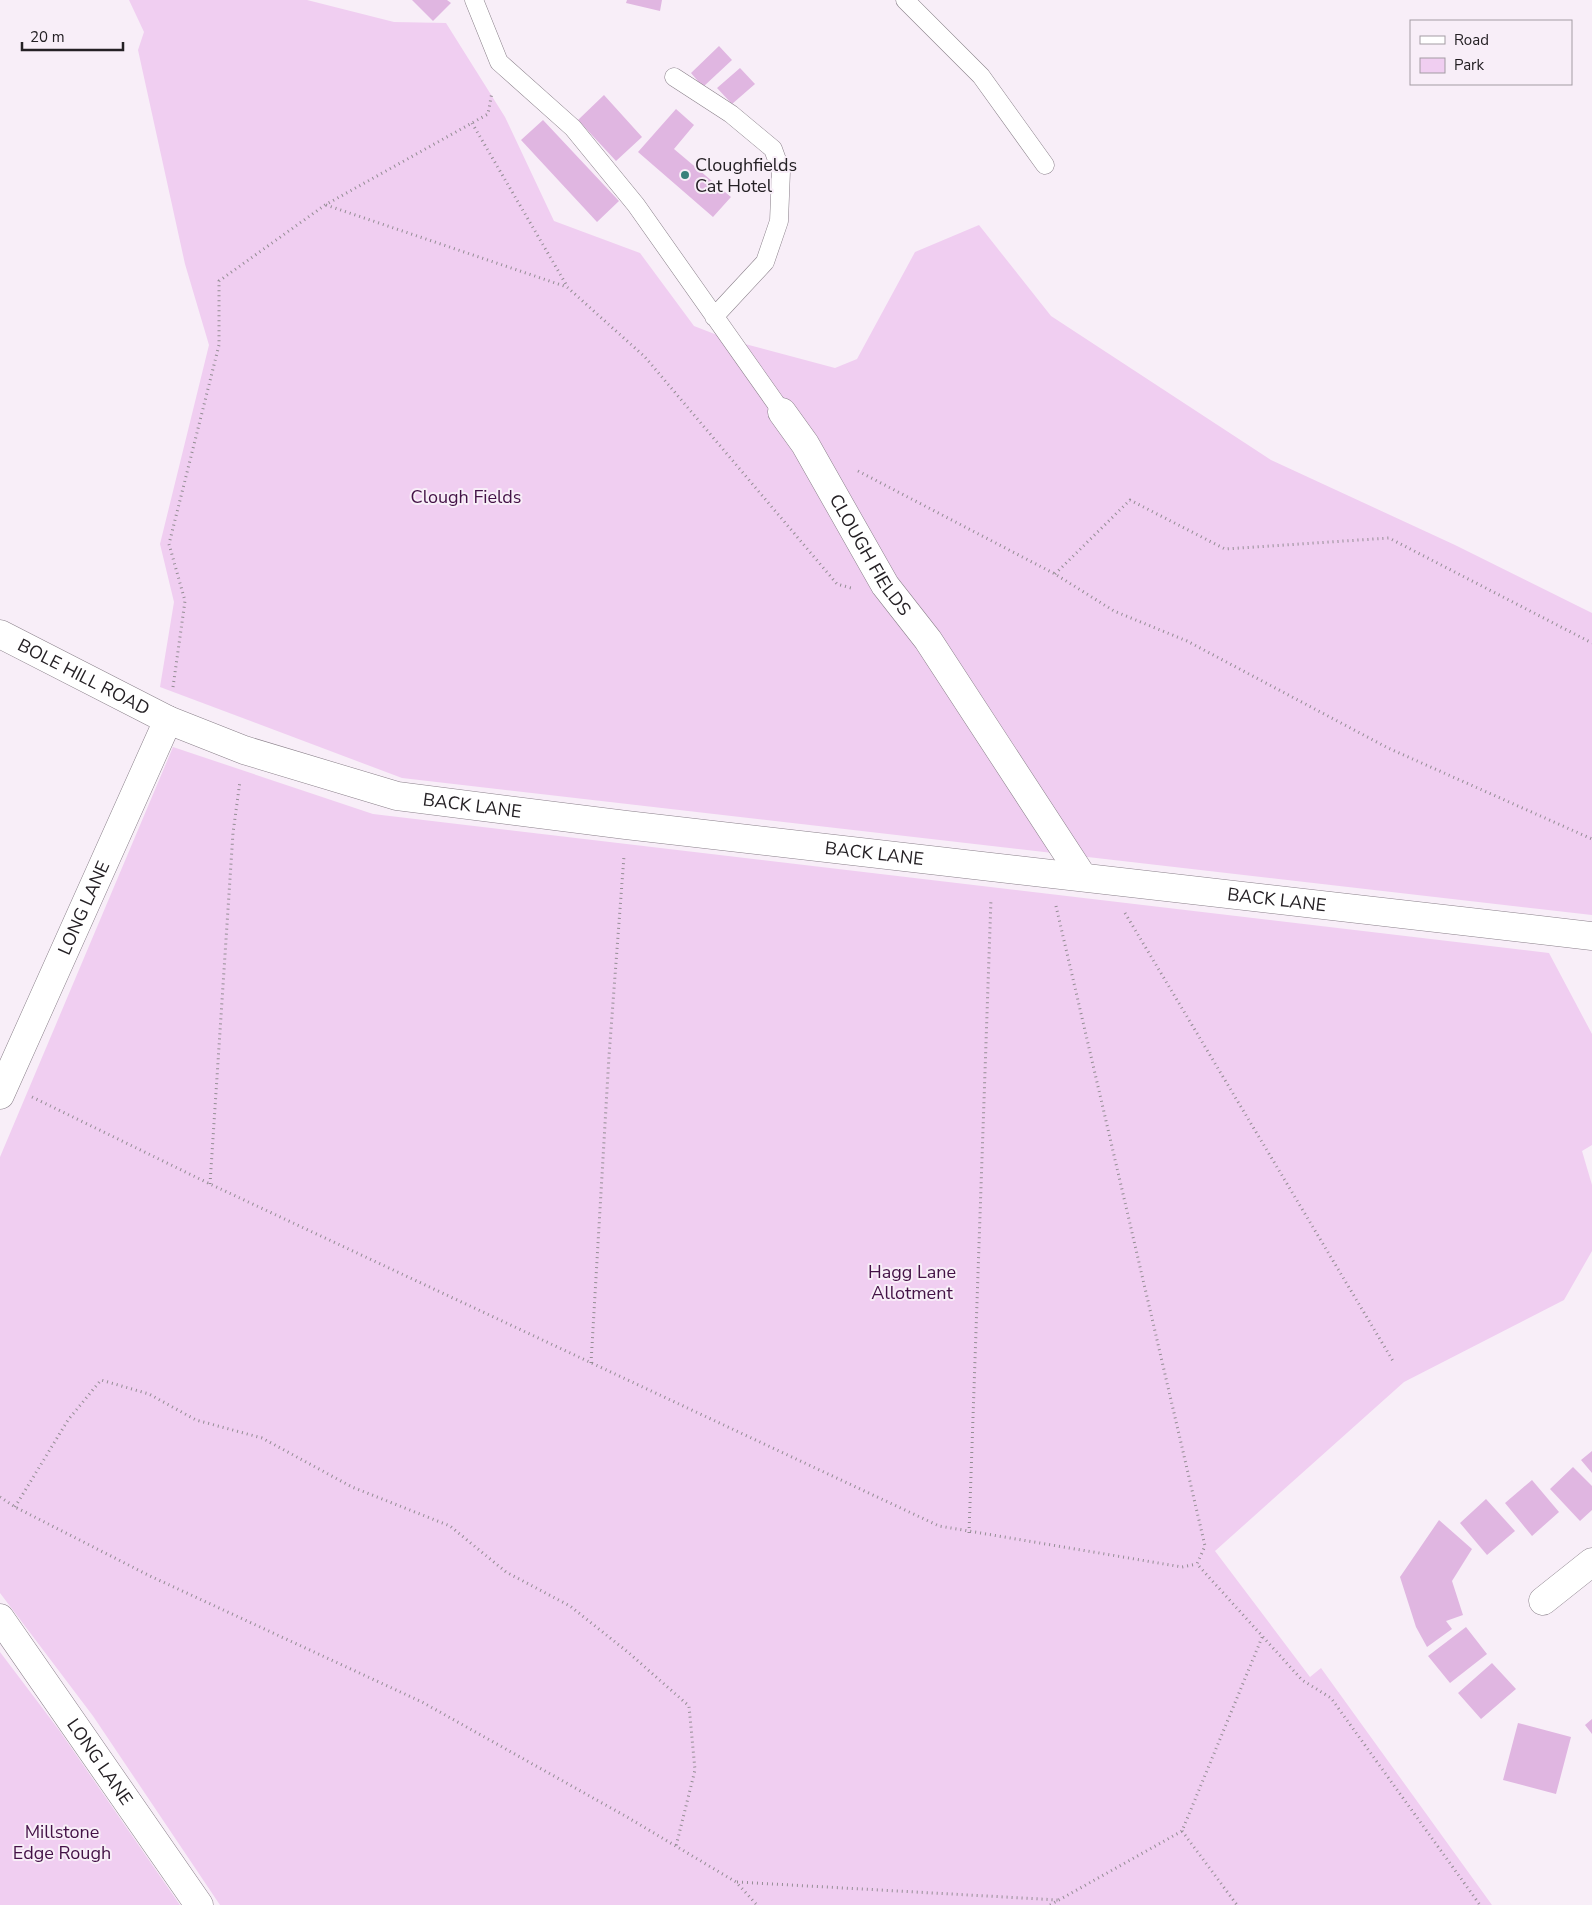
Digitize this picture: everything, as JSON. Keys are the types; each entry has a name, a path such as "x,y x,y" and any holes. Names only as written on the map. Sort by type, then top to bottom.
{"street":[{"name":"CLOUGH FIELDS","path":"782,412 805,444 885,584 928,640 1093,877"},
{"name":"BOLE HILL ROAD","path":"0,634 168,720"},
{"name":"BACK LANE","path":"168,720 244,750 397,796 626,825 1093,877 1592,936"},
{"name":"LONG LANE","path":"2,1089 168,720"},
{"path":"1544,1601 1592,1562"},
{"name":"LONG LANE","path":"0,1618 199,1905"}],"lane":[{"name":"CLOUGH FIELDS","path":"474,0 499,62 573,128 636,205 782,412"},
{"path":"905,0 980,76 1045,165"},
{"path":"674,77 731,114 773,149 781,171 780,221 765,262 714,317"}],"path":[{"path":"168,720 185,601 169,544 219,345 219,281 325,205 488,114 499,62"},
{"path":"472,123 567,287 645,357 837,584 869,594 885,584"},
{"path":"325,205 567,287"},
{"path":"850,467 1055,574 1114,610 1187,641 1388,748 1592,839"},
{"path":"1055,574 1130,500 1224,549 1389,538 1592,643"},
{"path":"210,1184 233,833 244,750"},
{"path":"591,1363 608,1056 626,825"},
{"path":"969,1533 992,866"},
{"path":"1048,872 1205,1546 1197,1564"},
{"path":"1093,877 1393,1361"},
{"path":"2,1089 210,1184 939,1526 969,1533 1182,1567 1197,1564"},
{"path":"15,1507 68,1420 101,1380 149,1394 196,1420 262,1438 352,1487 450,1526 506,1572 570,1606 689,1706 695,1770 676,1846"},
{"path":"0,1497 15,1507 150,1576 422,1702 736,1882 757,1905"},
{"path":"1197,1564 1302,1680 1331,1698 1480,1905"},
{"path":"1050,1905 1182,1831 1263,1635"},
{"path":"1182,1831 1237,1905"},
{"path":"736,1882 1060,1900"}],"green space":[{"name":"Clough Fields","path":"129,0 307,0 394,22 446,23 505,117 554,221 640,253 694,326 730,340 835,368 857,359 915,252 979,225 1051,316 1271,460 1455,545 1592,613 1592,915 402,778 160,687 174,602 160,544 209,345 185,264 138,50 144,32"},
{"name":"Hagg Lane Allotment","path":"173,747 373,814 1549,953 1592,1034 1592,1145 1582,1151 1592,1185 1592,1251 1564,1300 1404,1382 1215,1551 1310,1677 1321,1668 1492,1905 220,1905 93,1716 0,1593 0,1157"},
{"name":"Millstone Edge Rough","path":"0,1652 59,1730 180,1905 0,1905"}],"building":[{"path":"412,0 447,0 451,3 433,21"},
{"path":"627,0 662,0 660,11 626,3"},
{"path":"719,46 732,60 703,87 691,73"},
{"path":"740,68 755,84 732,104 717,88"},
{"path":"604,95 642,137 616,161 578,120"},
{"name":"Cloughfields Cat Hotel","path":"676,109 694,125 674,149 731,197 713,217 638,152"},
{"path":"543,120 619,201 597,222 521,140"},
{"path":"1592,1451 1592,1473 1581,1460"},
{"path":"1573,1467 1592,1486 1592,1510 1580,1521 1550,1489"},
{"path":"1532,1480 1559,1512 1532,1536 1505,1503"},
{"path":"1486,1499 1515,1531 1487,1555 1460,1523"},
{"path":"1439,1520 1472,1549 1452,1581 1463,1615 1446,1621 1452,1629 1427,1647 1416,1627 1400,1577"},
{"path":"1466,1627 1487,1654 1450,1683 1428,1656"},
{"path":"1492,1663 1516,1689 1481,1719 1458,1693"},
{"path":"1592,1719 1592,1734 1585,1725"},
{"path":"1518,1723 1571,1737 1556,1794 1503,1780"}],"place":[{"name":"Cloughfields Cat Hotel","path":"685,175"}]}
